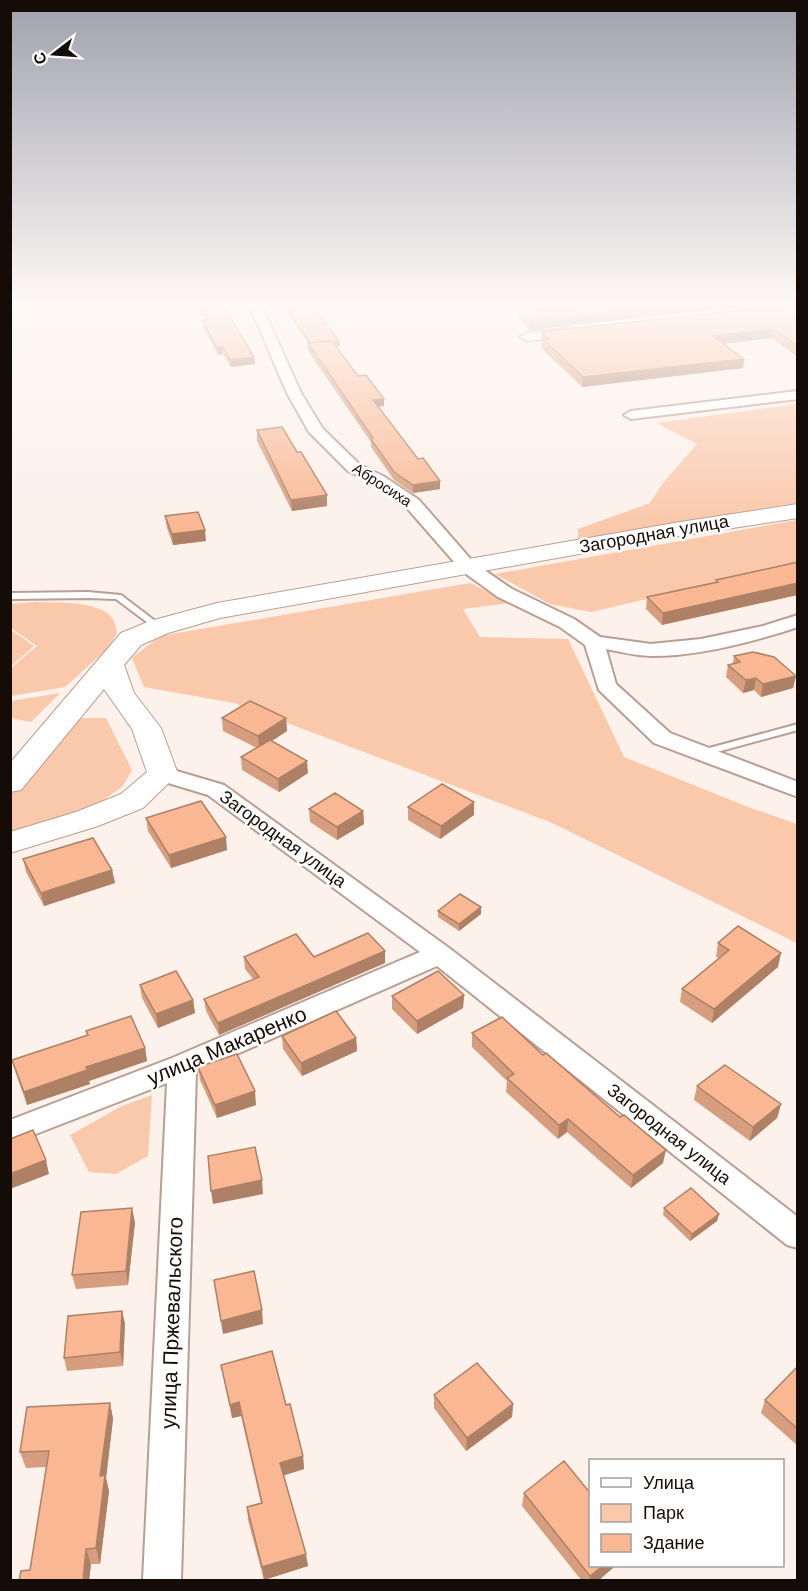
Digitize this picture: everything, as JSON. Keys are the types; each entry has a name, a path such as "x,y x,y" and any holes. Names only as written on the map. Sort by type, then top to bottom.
{"street":[{"name":"Абросиха","path":"287,376 317,432 354,468 377,479 413,504 468,567 505,592 567,623 594,642"},
{"path":"631,415 798,394"},
{"name":"Загородная улица","path":"10,783 131,639 159,627 217,611 680,528 798,511"},
{"path":"798,621 767,631 701,645 651,650 594,642 606,686 662,738 798,790"},
{"path":"10,843 87,819 132,801 163,774 146,728 120,694 110,665"},
{"name":"Загородная улица","path":"163,774 216,790 440,954 798,1235"},
{"name":"улица Макаренко","path":"10,1132 182,1066 440,954"},
{"name":"улица Пржевальского","path":"162,1581 182,1066"}],"lane":[{"path":"10,596 88,594 118,597 159,627"},
{"path":"702,753 798,727"}],"green space":[{"path":"797,404 797,504 578,539 578,529 650,503 663,483 697,444 656,423"},
{"path":"797,520 797,564 591,612 550,604 495,574"},
{"path":"470,583 510,603 463,609 480,637 568,639 624,757 748,807 797,824 797,943 550,822 234,703 144,687 132,658 160,636"},
{"path":"35,602 77,604 98,608 113,619 117,633 108,648 65,687 11,696 11,668 37,646 11,628 11,604"},
{"path":"11,630 34,646 11,666"},
{"path":"60,693 31,722 11,718 11,701"},
{"path":"75,718 106,718 132,770 122,787 90,809 11,836 11,793"},
{"path":"152,1095 148,1156 116,1174 89,1172 70,1135 122,1106"}],"building":[{"path":"331,376 367,376 384,399 373,400 418,459 423,458 440,481 413,485 394,472 371,439 373,438"},
{"path":"282,427 297,452 301,452 327,495 291,500 257,430"},
{"path":"198,512 205,530 172,534 165,516"},
{"path":"798,562 798,583 663,613 647,597 718,582 716,580"},
{"path":"753,652 774,657 796,676 763,684 756,678 746,680 728,665 740,662 734,656"},
{"path":"250,701 286,718 258,736 222,718"},
{"path":"270,740 307,761 278,779 241,757"},
{"path":"442,784 474,802 441,826 408,807"},
{"path":"335,793 363,811 337,827 309,809"},
{"path":"201,801 226,837 169,855 146,818"},
{"path":"93,838 112,870 41,893 23,859"},
{"path":"460,894 481,907 459,924 438,911"},
{"path":"738,926 781,953 714,1009 682,989 729,950 718,943"},
{"path":"368,933 385,951 218,1023 204,999 259,977 244,957 296,934 314,957"},
{"path":"176,971 193,1000 156,1014 140,985"},
{"path":"438,971 464,995 417,1021 392,996"},
{"path":"336,1011 356,1038 301,1063 282,1036"},
{"path":"131,1016 145,1048 86,1067 87,1070 24,1092 12,1060 88,1035 86,1031"},
{"path":"502,1017 543,1055 546,1053 620,1117 624,1115 666,1150 633,1175 568,1119 559,1125 507,1078 514,1074 472,1033"},
{"path":"237,1054 255,1091 215,1105 198,1067"},
{"path":"725,1065 781,1104 753,1127 697,1086"},
{"path":"33,1130 46,1160 10,1174 10,1139"},
{"path":"255,1147 262,1180 211,1191 208,1156"},
{"path":"691,1188 719,1214 692,1234 664,1208"},
{"path":"132,1208 126,1271 72,1275 81,1212"},
{"path":"254,1271 262,1310 221,1321 214,1280"},
{"path":"122,1311 120,1352 64,1358 68,1316"},
{"path":"272,1351 286,1405 290,1404 303,1456 280,1463 306,1554 262,1567 247,1507 262,1503 239,1402 230,1405 221,1365"},
{"path":"477,1363 513,1404 467,1438 434,1395"},
{"path":"798,1366 798,1429 765,1400"},
{"path":"110,1403 100,1476 105,1475 96,1548 86,1549 83,1581 19,1581 21,1571 30,1570 49,1451 20,1452 27,1407"},
{"path":"564,1461 589,1492 589,1567 602,1567 590,1576 524,1493"}]}
